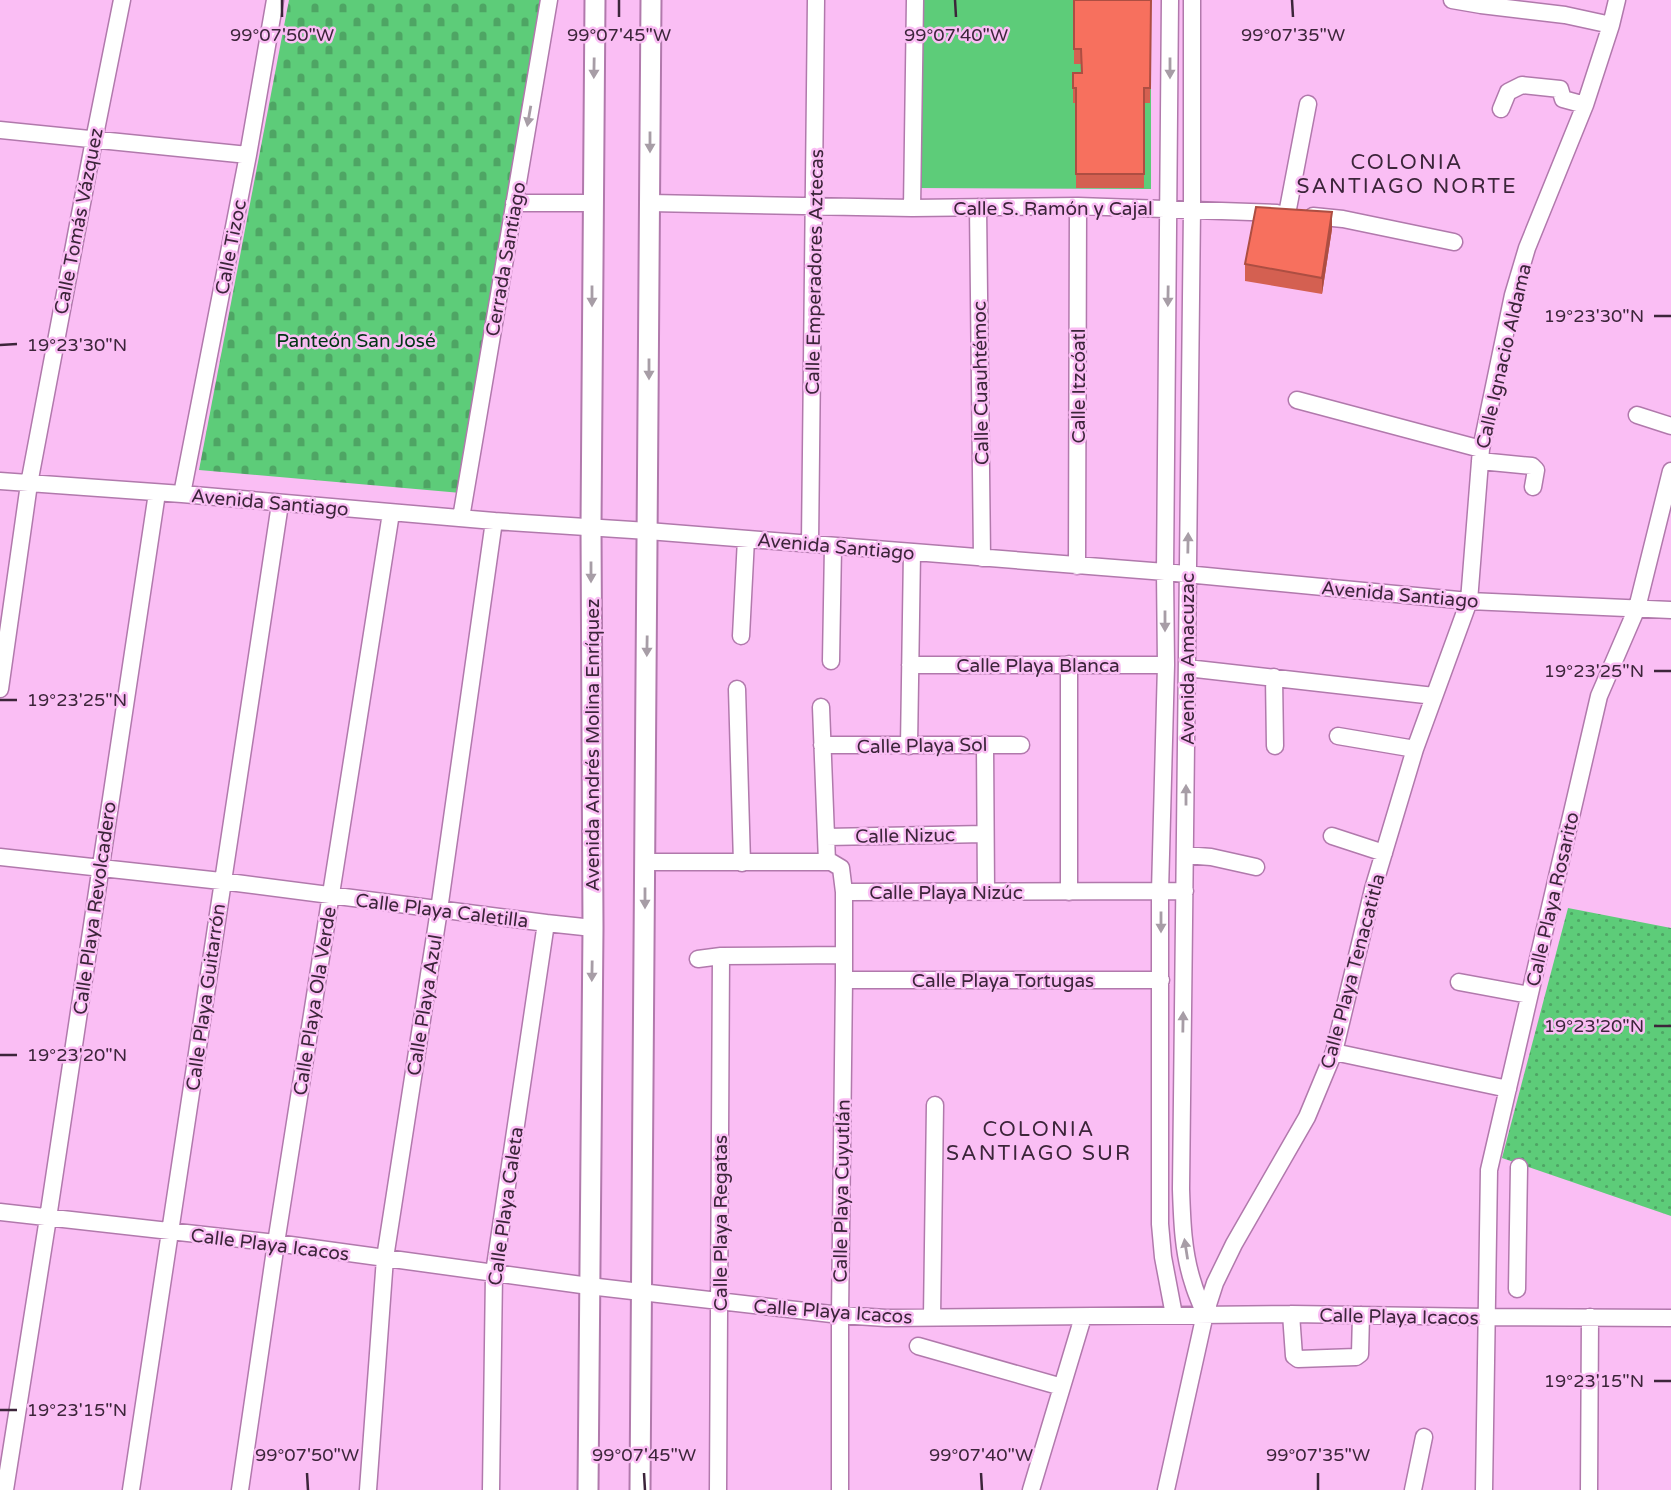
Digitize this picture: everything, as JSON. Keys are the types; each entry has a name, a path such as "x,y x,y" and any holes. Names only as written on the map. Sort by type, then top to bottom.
{"main road":[{"name":"Avenida Andrés Molina Enríquez","path":"587,1490 593,928 591,527 595,0"},
{"path":"640,1490 651,0"},
{"path":"588,1422 597,1490"}],"street":[{"name":"Calle Tomás Vázquez","path":"0,689 29,484 122,0"},
{"name":"Calle Tizoc","path":"182,494 248,155 275,0"},
{"name":"Cerrada Santiago","path":"461,518 549,0"},
{"name":"Calle Emperadores Aztecas","path":"810,544 816,0"},
{"path":"912,208 915,0"},
{"name":"Avenida Amacuzac","path":"1170,0 1166,665 1160,891 1160,1224 1174,1315"},
{"name":"Avenida Amacuzac","path":"1192,0 1182,1222 1193,1282 1205,1314"},
{"path":"1452,0 1565,15 1611,25"},
{"name":"Calle Ignacio Aldama","path":"1469,601 1480,455 1513,295 1527,248 1585,104 1611,25 1616,0"},
{"path":"1501,109 1508,92 1522,85 1560,89 1563,99 1585,104"},
{"path":"1287,214 1308,104"},
{"path":"0,130 248,155"},
{"path":"514,203 593,203"},
{"name":"Calle S. Ramón y Cajal","path":"650,203 1192,209 1343,219 1454,242"},
{"name":"Calle Itzcóatl","path":"1077,566 1078,206"},
{"name":"Calle Cuauhtémoc","path":"978,207 982,558"},
{"path":"1297,400 1480,455 1532,466 1535,470 1533,487"},
{"path":"1637,415 1671,426"},
{"name":"Calle Playa Rosarito","path":"1484,1490 1489,1170 1599,696 1637,608 1671,471"},
{"name":"Avenida Santiago","path":"0,481 1165,572 1469,601 1671,610"},
{"name":"Calle Playa Revolcadero","path":"5,1490 157,493"},
{"name":"Calle Playa Guitarrón","path":"131,1490 280,504"},
{"name":"Calle Playa Ola Verde","path":"240,1490 276,1243 391,513"},
{"name":"Calle Playa Azul","path":"368,1490 385,1258 439,910 494,521"},
{"path":"741,636 746,539"},
{"path":"831,660 834,546"},
{"path":"909,746 912,552"},
{"name":"Calle Playa Tenacatitla","path":"1166,1490 1205,1314 1215,1283 1234,1244 1307,1117 1334,1052 1373,889 1415,749 1469,601"},
{"path":"1069,664 1069,892"},
{"name":"Calle Playa Blanca","path":"909,665 1166,665"},
{"path":"1187,668 1434,696"},
{"path":"1274,677 1275,746"},
{"path":"737,689 742,863"},
{"path":"645,862 827,862 821,708"},
{"path":"1338,736 1415,749"},
{"path":"985,744 986,892"},
{"name":"Calle Playa Sol","path":"822,745 1021,745"},
{"name":"Calle Nizuc","path":"826,836 985,834"},
{"path":"1332,836 1384,853"},
{"path":"1185,855 1211,857 1256,867"},
{"name":"Calle Playa Caletilla","path":"0,857 221,881 593,928"},
{"name":"Calle Playa Nizúc","path":"827,862 841,868 844,892 1185,891"},
{"name":"Calle Playa Cuyutlán","path":"840,1490 844,892"},
{"name":"Calle Playa Caleta","path":"491,1490 494,1273 547,923"},
{"path":"698,959 721,956 844,955"},
{"name":"Calle Playa Regatas","path":"718,1490 721,956"},
{"name":"Calle Playa Tortugas","path":"844,980 1161,980"},
{"path":"1459,982 1530,995"},
{"path":"1334,1052 1507,1090"},
{"path":"932,1317 935,1105"},
{"path":"1517,1289 1519,1167"},
{"name":"Calle Playa Icacos","path":"0,1212 276,1243 589,1286 886,1318 1205,1314 1671,1318"},
{"path":"1488,1240 1519,1240"},
{"path":"1291,1314 1294,1356 1298,1359 1356,1357 1360,1354 1361,1315"},
{"path":"1031,1490 1083,1317"},
{"path":"1589,1490 1590,1317"},
{"path":"918,1346 1062,1387"},
{"path":"1413,1490 1424,1437"}],"green space":[{"name":"Panteón San José","path":"289,0 545,0 461,493 199,470"},
{"path":"920,0 1151,0 1151,189 917,188"},
{"path":"1568,908 1671,928 1671,1216 1502,1158"}],"building":[{"path":"1074,0 1151,0 1150,88 1144,88 1144,174 1076,174 1076,88 1073,88 1073,73 1082,73 1081,49 1074,49"},
{"path":"1256,207 1332,212 1322,278 1245,264"}],"district":[{"name":"COLONIA SANTIAGO NORTE","path":"1407,174"},
{"name":"COLONIA SANTIAGO SUR","path":"1039,1141"}]}
